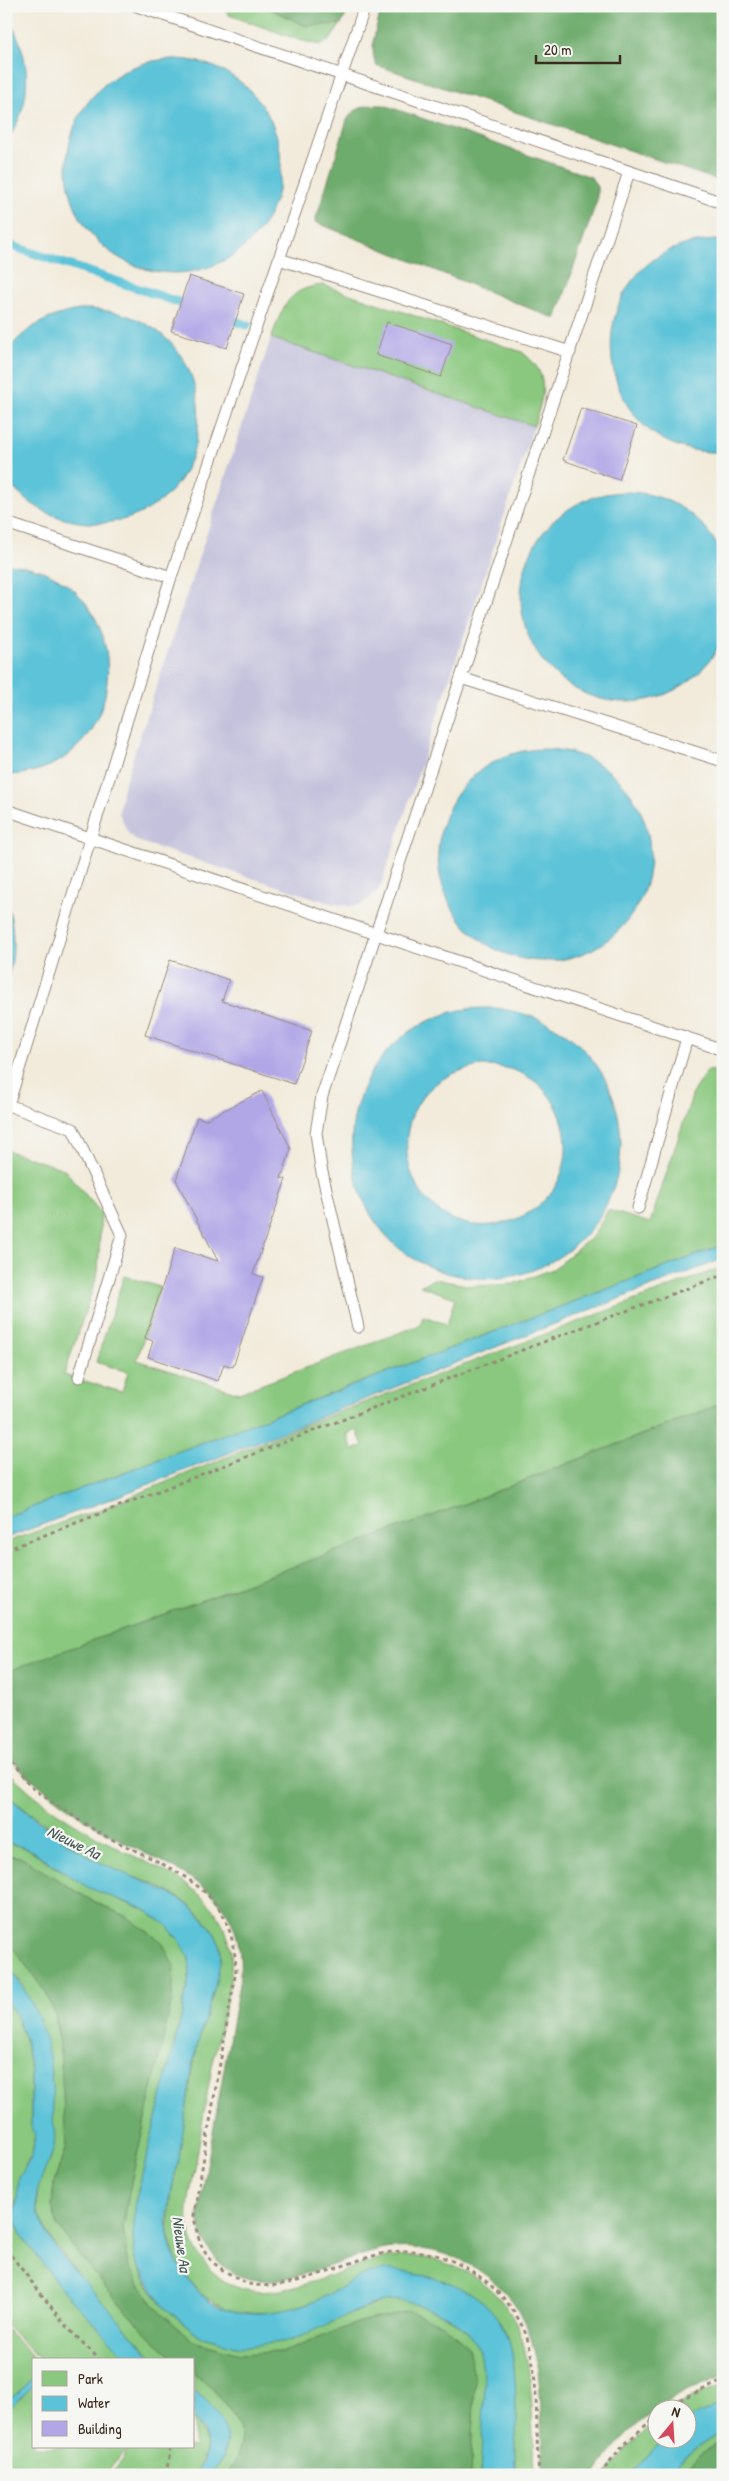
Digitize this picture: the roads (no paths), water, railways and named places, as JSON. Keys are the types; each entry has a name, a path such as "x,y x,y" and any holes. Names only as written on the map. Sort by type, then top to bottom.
{"lane":[{"path":"137,6 723,203"},
{"path":"79,1377 122,1235 73,1129 8,1105 171,577 365,6"},
{"path":"358,1327 320,1168 316,1133 322,1096 629,172"},
{"path":"279,259 570,352"},
{"path":"6,523 171,577"},
{"path":"461,678 723,761"},
{"path":"6,810 723,1050"},
{"path":"638,1208 687,1038"}],"water":[{"path":"6,16 15,31 21,47 27,79 22,112 6,142"},
{"path":"174,59 195,61 215,67 242,83 257,98 273,125 279,145 281,166 279,187 273,207 257,234 242,249 215,265 195,271 174,273 153,271 133,265 106,249 91,234 75,207 69,187 67,166 69,145 75,125 91,98 106,83 133,67 153,61"},
{"path":"723,240 723,452 675,445 640,422 619,387 611,348 618,308 638,273 673,249"},
{"path":"85,309 136,319 172,344 193,379 199,419 191,459 169,493 135,516 88,523 64,519 43,510 23,497 6,480 6,353 22,335 41,322 62,314"},
{"path":"626,492 646,494 666,500 684,510 700,523 713,539 723,557 729,577 729,617 723,637 713,655 700,671 684,684 666,694 646,700 626,702 606,700 586,694 568,684 552,671 539,655 529,637 523,617 521,597 523,577 529,557 539,539 552,523 568,510 586,500 606,494"},
{"path":"6,564 51,575 83,599 102,633 108,671 101,709 82,742 50,766 6,775"},
{"path":"544,749 565,751 584,757 603,767 619,780 632,796 642,815 648,834 650,855 648,876 642,895 632,914 619,930 603,943 584,953 565,959 544,961 523,959 504,953 485,943 469,930 456,914 446,895 440,876 438,855 440,834 446,815 456,796 469,780 485,767 504,757 523,751"},
{"path":"6,900 13,931 13,952 6,983"},
{"path":"496,1008 540,1019 559,1029 577,1043 597,1066 611,1093 619,1121 621,1150 616,1179 605,1207 589,1231 566,1252 546,1264 524,1273 489,1279 427,1266 389,1239 365,1202 353,1160 355,1116 370,1074 401,1038 452,1012 464,1009","holes":["482,1066 516,1071 533,1080 546,1092 556,1107 563,1124 566,1142 565,1160 560,1178 550,1194 528,1214 499,1224 464,1223 436,1209 417,1186 408,1157 409,1127 421,1100 445,1078"]},
{"path":"723,1245 723,1259 186,1470 6,1538 6,1517"},
{"path":"6,1795 69,1844 92,1858 171,1894 186,1903 211,1928 219,1943 221,1956 214,1991 200,2035 194,2062 168,2214 169,2242 178,2263 190,2282 208,2300 223,2308 239,2312 257,2313 275,2312 309,2303 362,2276 386,2270 439,2279 467,2291 490,2309 507,2335 511,2348 516,2403 516,2475 480,2475 485,2383 480,2351 466,2330 448,2316 399,2300 373,2304 290,2341 239,2347 200,2336 164,2307 135,2260 133,2237 136,2199 181,2018 190,1972 189,1957 180,1941 166,1925 144,1909 89,1888 29,1849 6,1842"},
{"path":"6,1964 30,1999 38,2016 44,2033 51,2070 55,2143 38,2188 37,2206 39,2215 58,2251 153,2358 127,2358 64,2292 21,2235 15,2219 19,2178 32,2156 35,2134 31,2126 31,2072 25,2038 14,2012 6,2001"},
{"path":"32,2380 32,2387 8,2409 6,2403"},
{"path":"195,2392 219,2416 226,2433 226,2442 224,2454 212,2475 194,2475 204,2462 207,2445 204,2431 195,2419"},
{"path":"723,2403 723,2431 685,2455 668,2475 630,2475 655,2448 696,2448 696,2416"}],"waterway":[{"path":"6,244 190,306"},
{"path":"226,318 247,325"}],"water label":[{"name":"Nieuwe Aa","path":"74,1842"},
{"name":"Nieuwe Aa","path":"182,2244"}]}
